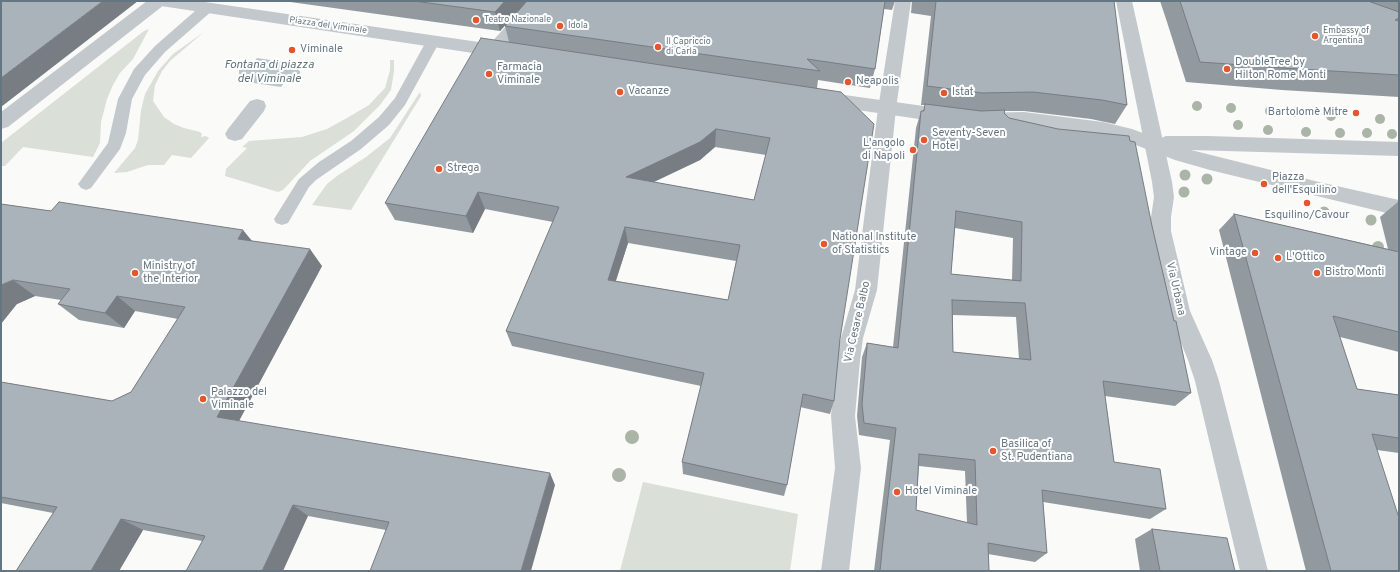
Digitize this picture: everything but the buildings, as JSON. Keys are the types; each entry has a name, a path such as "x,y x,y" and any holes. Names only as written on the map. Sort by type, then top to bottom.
{"street":[{"path":"1,122 158,1"},
{"name":"Piazza del Viminale","path":"161,1 521,54"},
{"path":"494,50 538,1"},
{"name":"Via Cesare Balbo","path":"835,571 848,468 843,416 848,361 852,338 866,290 888,109 904,1"},
{"name":"Via Urbana","path":"1124,1 1163,189 1161,231 1179,311 1200,360 1207,381 1254,571"},
{"path":"810,97 974,120 1049,138 1119,146 1208,143 1399,149"},
{"path":"235,134 257,106"},
{"path":"1154,144 1210,163 1399,208"}],"lane":[{"path":"86,184 115,145 119,133 125,99 137,75 160,49 208,7"},
{"path":"282,219 304,184 311,176 356,145 392,112 406,91 433,41"}],"shaded area":[{"path":"149,29 133,59 120,73 113,85 107,99 101,122 100,143 93,157 23,147 5,166 1,166 1,143 144,31"},
{"path":"204,32 170,61 162,71 155,85 153,101 164,117 174,124 200,132 202,134 201,137 206,136 209,138 191,158 172,155 164,165 148,165 127,172 114,173 135,148 138,140 141,110 145,94 158,71 173,54"},
{"path":"390,60 394,60 391,90 380,105 354,131 310,161 283,190 278,192 225,176 226,169 247,148 242,147 249,141 302,137 327,129 369,105 385,88 390,70"},
{"path":"420,92 421,96 351,210 312,205 327,184 390,138"},
{"path":"643,482 798,514 790,571 620,571"}],"water":[{"name":"Fontana di piazza del Viminale","path":"257,58 298,64 295,69 300,71 300,75 293,81 285,82 281,87 240,81 243,76 239,74 239,68 253,63"}],"place":[{"name":"Teatro Nazionale","path":"476,20"},
{"name":"Idola","path":"560,26"},
{"name":"Embassy of Argentina","path":"1315,36"},
{"name":"Il Capriccio di Carla","path":"658,47"},
{"name":"Viminale","path":"292,50"},
{"name":"DoubleTree by Hilton Rome Monti","path":"1227,69"},
{"name":"Farmacia Viminale","path":"489,74"},
{"name":"Neapolis","path":"848,82"},
{"name":"Vacanze","path":"620,92"},
{"name":"Istat","path":"944,93"},
{"name":"Bartolomè Mitre","path":"1356,113"},
{"name":"Seventy-Seven Hotel","path":"924,140"},
{"name":"L'angolo di Napoli","path":"913,150"},
{"name":"Strega","path":"439,169"},
{"name":"Piazza dell'Esquilino","path":"1264,184"},
{"name":"Esquilino/Cavour","path":"1307,203"},
{"name":"National Institute of Statistics","path":"824,244"},
{"name":"Vintage","path":"1255,253"},
{"name":"L'Ottico","path":"1278,258"},
{"name":"Ministry of the Interior","path":"135,273"},
{"name":"Bistro Monti","path":"1317,273"},
{"name":"Palazzo del Viminale","path":"203,399"},
{"name":"Basilica of St. Pudentiana","path":"993,451"},
{"name":"Hotel Viminale","path":"897,492"}]}
